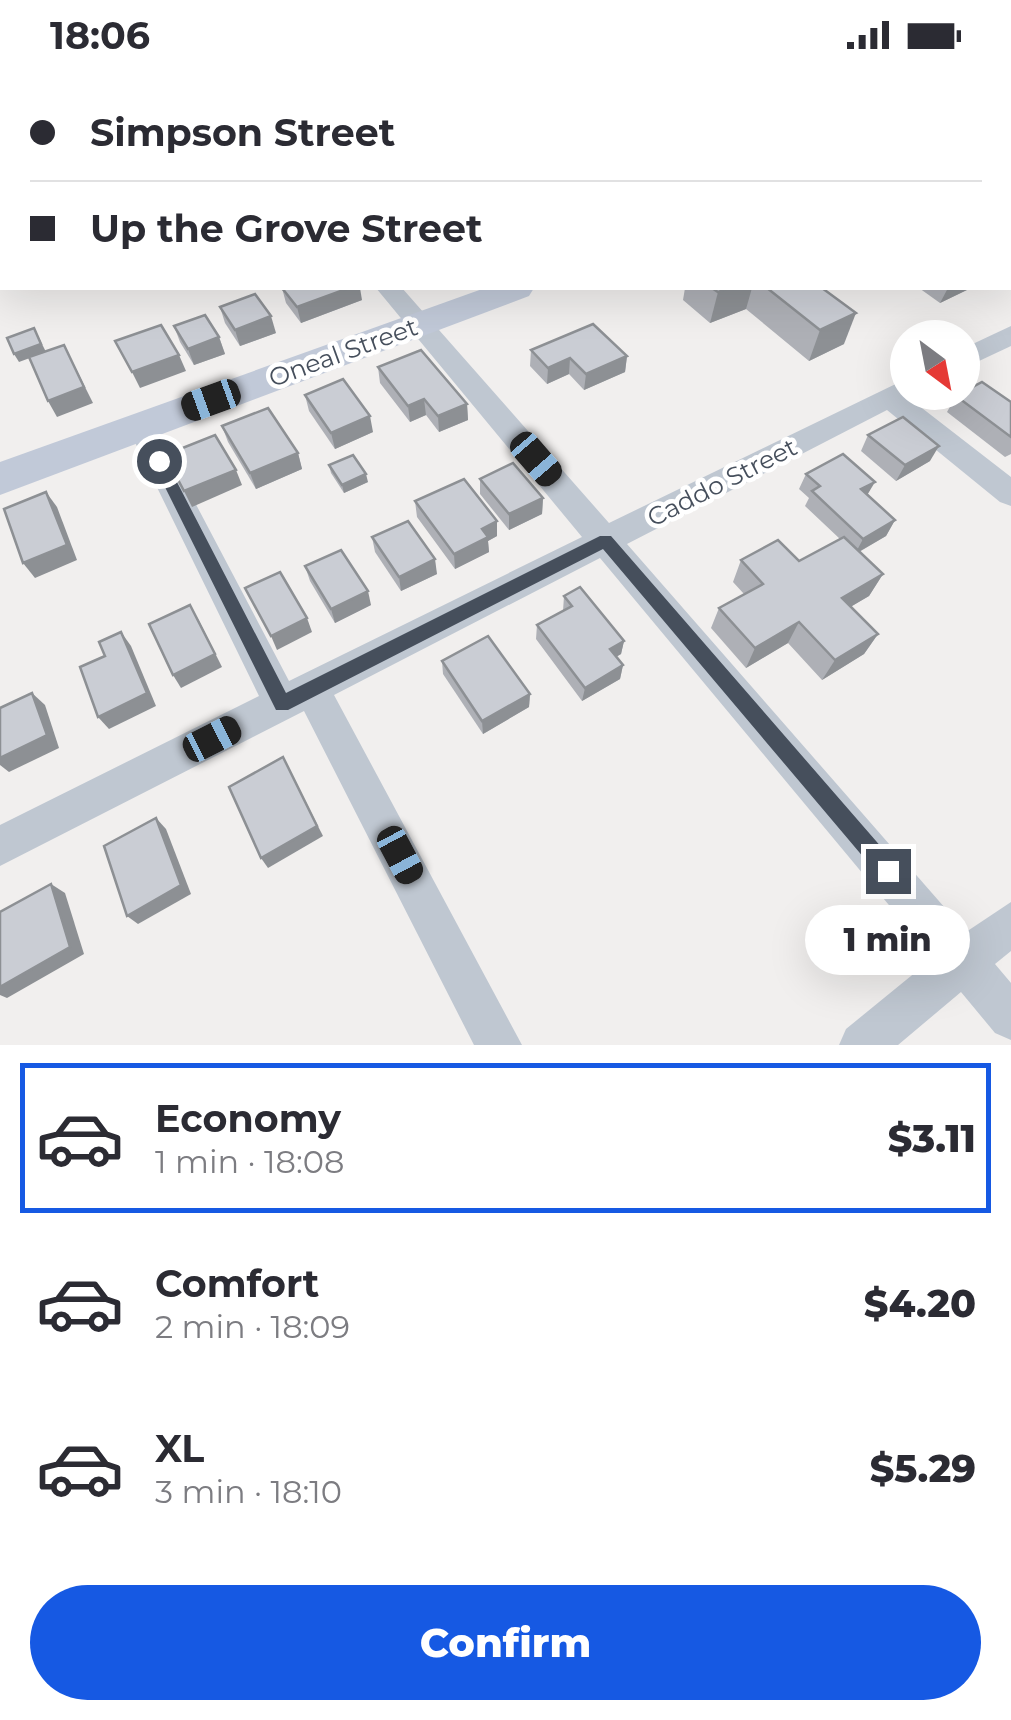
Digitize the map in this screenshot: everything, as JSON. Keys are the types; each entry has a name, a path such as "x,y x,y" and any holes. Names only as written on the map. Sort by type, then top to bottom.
{"street":[{"path":"392,290 1011,1017"},
{"name":"Oneal Street","path":"0,479 512,290"},
{"path":"980,351 1011,335"},
{"name":"Caddo Street","path":"0,846 890,396"},
{"path":"918,410 1011,494"},
{"path":"141,426 499,1045"},
{"path":"862,1045 1011,923"}],"building":[{"path":"284,290 344,290 297,307"},
{"path":"770,290 825,290 856,313 820,330"},
{"path":"255,294 271,316 235,330 220,307"},
{"path":"205,315 219,337 188,349 174,326"},
{"path":"593,324 627,356 586,374 570,358 548,368 531,350"},
{"path":"161,325 179,355 132,372 115,341"},
{"path":"34,328 41,344 14,354 7,338"},
{"path":"64,345 84,387 48,401 29,357"},
{"path":"421,350 467,404 438,416 424,399 408,406 378,367"},
{"path":"343,379 370,416 331,433 305,395"},
{"path":"980,383 1011,402 1011,437 975,410 980,410"},
{"path":"268,408 298,453 250,473 222,426"},
{"path":"903,417 939,446 905,465 868,435"},
{"path":"215,435 236,470 184,491 165,455"},
{"path":"843,454 875,482 861,489 895,520 863,539 812,491 820,486 806,474"},
{"path":"353,455 366,474 342,485 329,465"},
{"path":"513,463 543,498 509,514 480,479"},
{"path":"464,479 497,521 482,529 488,537 454,554 415,501"},
{"path":"46,492 67,545 23,563 4,509"},
{"path":"408,521 435,559 399,577 372,537"},
{"path":"844,537 883,574 842,598 878,634 835,660 799,622 755,648 719,608 763,584 741,560 778,540 799,561"},
{"path":"341,550 368,591 331,609 305,566"},
{"path":"280,572 307,618 271,636 245,588"},
{"path":"580,587 624,641 610,649 623,665 585,688 537,625 572,606 564,596"},
{"path":"190,605 215,654 173,675 149,624"},
{"path":"121,632 147,693 98,717 80,667 105,656 99,642"},
{"path":"488,636 530,694 482,721 442,661"},
{"path":"32,693 47,735 0,758 0,708"},
{"path":"283,757 317,826 261,858 229,787"},
{"path":"156,818 181,885 127,916 104,846"},
{"path":"51,884 70,947 0,987 0,912"}],"route":[{"path":"159,461 282,704 606,540 888,871"}]}
